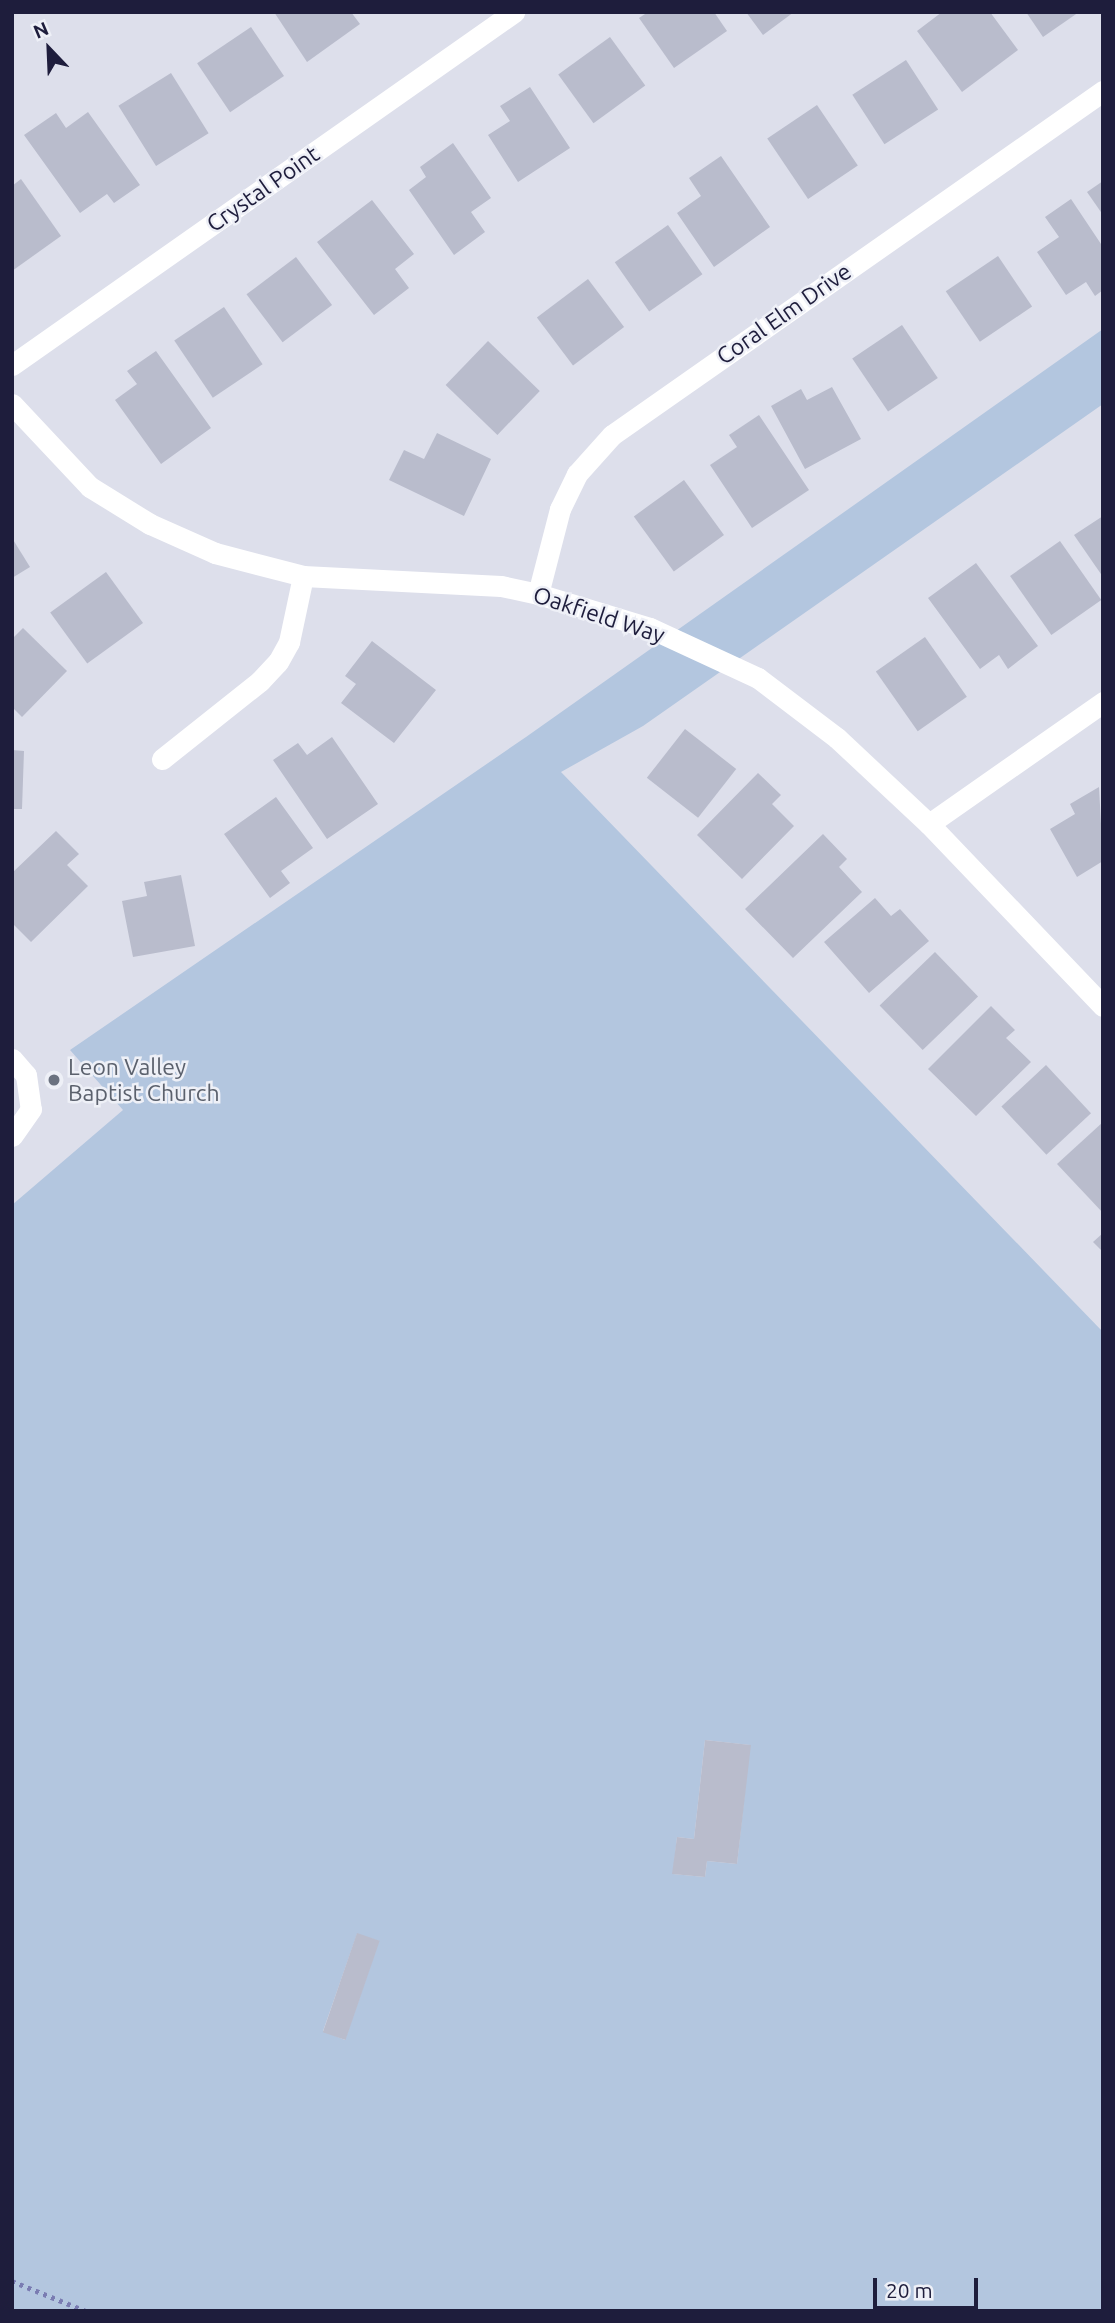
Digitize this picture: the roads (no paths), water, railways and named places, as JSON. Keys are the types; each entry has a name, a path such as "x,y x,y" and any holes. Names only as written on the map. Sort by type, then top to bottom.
{"street":[{"name":"Crystal Point","path":"12,365 514,12"},
{"name":"Coral Elm Drive","path":"538,594 560,509 577,474 612,435 1103,91"},
{"name":"Oakfield Way","path":"12,404 90,486 150,524 215,553 303,576 501,586 538,594 650,628 758,678 837,738 929,824 1103,1006"},
{"path":"162,759 260,681 278,662 289,642 303,576"},
{"path":"929,824 1103,702"},
{"path":"12,1059 26,1075 31,1109 12,1136"}],"place":[{"name":"Leon Valley Baptist Church","path":"54,1080"}]}
